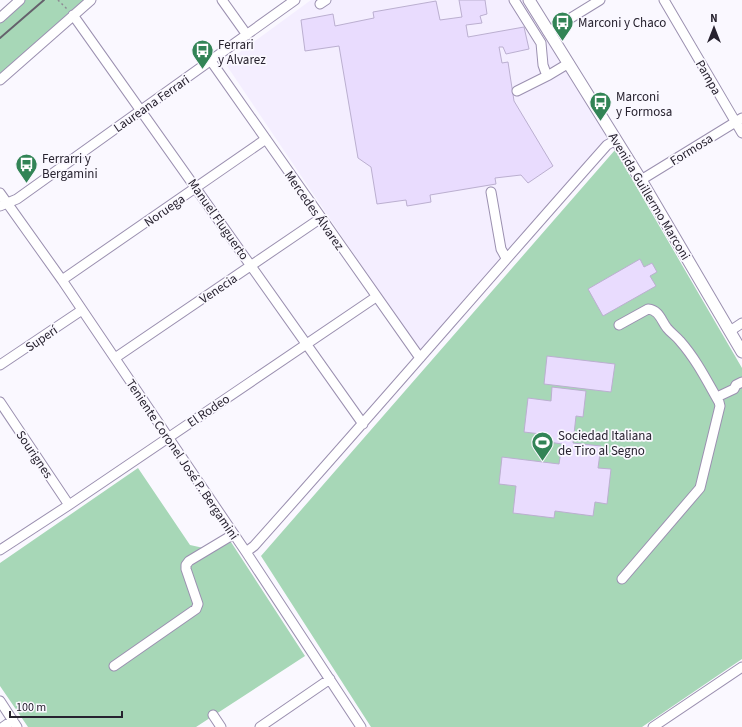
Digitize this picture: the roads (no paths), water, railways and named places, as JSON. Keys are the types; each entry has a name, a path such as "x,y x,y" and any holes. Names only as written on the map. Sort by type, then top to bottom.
{"main road":[{"name":"Avenida Guillermo Marconi","path":"529,0 641,180 742,352"}],"street":[{"path":"0,18 20,0"},
{"path":"0,80 91,0"},
{"path":"222,0 247,35"},
{"name":"Laureana Ferrari","path":"0,211 4,205 17,199 295,0"},
{"path":"514,0 541,43 543,65 547,76"},
{"path":"548,32 600,0"},
{"name":"Pampa","path":"664,0 739,120 742,134"},
{"name":"Manuel Fluguerto","path":"73,16 363,424"},
{"name":"Mercedes Álvarez","path":"211,61 420,358"},
{"path":"517,91 569,63"},
{"name":"Formosa","path":"641,180 739,120"},
{"name":"Noruega","path":"62,280 266,139"},
{"path":"246,552 254,546 363,424 506,258 607,145 616,140"},
{"path":"490,192 501,249 506,258"},
{"name":"Teniente Coronel José P. Bergamini","path":"0,193 4,205 62,280 234,534 362,727"},
{"name":"Venecia","path":"115,358 321,218"},
{"name":"El Rodeo","path":"0,550 376,297"},
{"path":"619,325 648,309 658,313 668,329 680,341 717,397 720,406 700,488 622,579"},
{"name":"Superí","path":"0,365 82,310"},
{"path":"730,331 742,323"},
{"path":"717,397 738,388 736,385 742,382"},
{"name":"Sourignes","path":"0,402 69,505"},
{"path":"114,666 196,609 198,604 186,565 189,561 234,534"},
{"path":"653,727 742,668"},
{"path":"260,727 330,679"},
{"path":"0,701 15,724 3,727"},
{"path":"213,715 221,727"}],"railway":[{"path":"0,38 44,0"}],"place":[{"name":"Marconi y Chaco","path":"563,42"},
{"name":"Ferrari y Alvarez","path":"202,70"},
{"name":"Marconi y Formosa","path":"601,122"},
{"name":"Ferrarri y Bergamini","path":"26,184"},
{"name":"Sociedad Italiana de Tiro al Segno","path":"543,462"}]}
